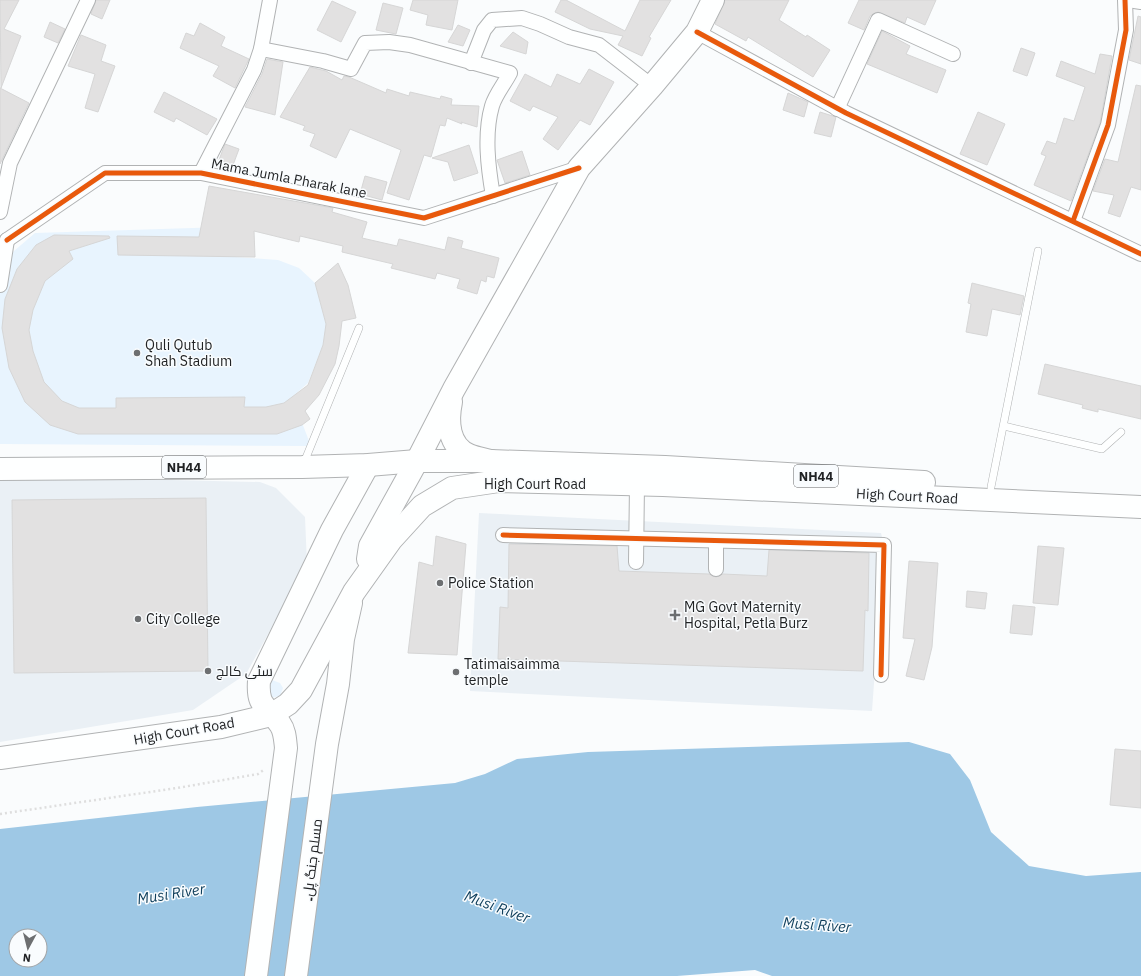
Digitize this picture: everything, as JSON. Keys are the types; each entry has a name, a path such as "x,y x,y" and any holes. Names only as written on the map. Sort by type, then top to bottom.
{"main road":[{"name":"مسلم جنگ پل۔","path":"296,976 327,744 338,684 343,639 370,546 417,461 454,389 579,168 698,32 713,0"},
{"path":"454,389 449,418 450,434 458,446 468,454 491,461"},
{"name":"High Court Road","path":"1,465 302,467 368,465 417,461 491,461 665,466 991,487 1141,491"},
{"path":"256,976 286,748 285,735 280,724 263,705 258,694 259,681 332,530 368,465"},
{"name":"High Court Road","path":"0,758 221,728 272,714 288,704 301,690 360,583 391,540 422,506 452,488 499,481 638,485 1141,507"}],"street":[{"path":"0,212 10,163 88,0"},
{"path":"201,173 254,70 261,49 270,0"},
{"path":"1073,221 1108,125 1126,30 1125,0"},
{"path":"1128,0 1141,2"},
{"path":"471,63 484,30 492,20 522,18 569,37 599,45 652,86"},
{"path":"837,109 878,20 953,54"},
{"path":"698,32 837,109 1141,254"},
{"path":"261,49 323,61 351,69 365,43 389,42 410,45 510,73 492,104 489,120 488,148 493,196"},
{"name":"Mama Jumla Pharak lane","path":"4,239 105,173 201,173 424,218 579,168"},
{"path":"0,285 4,239"},
{"path":"636,562 638,485"},
{"path":"503,535 884,545 882,675"},
{"path":"716,541 716,569"}],"lane":[{"path":"991,487 1038,251"},
{"path":"302,467 359,328"},
{"path":"1004,426 1102,449 1121,432"}],"path":[{"path":"0,814 177,788 258,774 268,765"}],"shaded area":[{"name":"Quli Qutub Shah Stadium","path":"224,227 236,257 278,260 299,268 315,283 326,324 323,345 308,383 292,397 311,446 0,444 0,263 35,233"},
{"name":"City College","path":"0,476 260,482 276,488 305,517 307,564 246,674 193,710 0,742"},
{"path":"479,513 881,533 884,545 872,711 470,691"},
{"path":"272,680 280,683 283,688 280,696 270,698 269,681"}],"water":[{"name":"Musi River","path":"909,742 950,754 970,780 991,832 1029,866 1086,876 1141,872 1141,976 772,976 755,970 677,976 0,976 0,829 197,807 455,783 485,774 517,759 588,752"}],"building":[{"path":"0,0 19,0 4,29 21,36 1,88"},
{"path":"96,0 110,0 102,19 91,14"},
{"path":"413,0 458,0 452,30 426,25 428,15 410,10"},
{"path":"561,0 566,0 625,31 640,0 671,0 649,37 651,38 642,56 618,45 623,36 590,29 555,12"},
{"path":"725,0 789,0 779,20 806,37 807,35 830,50 813,77 748,37 746,41 715,24"},
{"path":"859,0 936,0 925,25 907,17 905,23 878,12 870,16 864,30 848,23"},
{"path":"332,1 356,12 341,42 317,30"},
{"path":"383,3 403,8 396,34 376,30"},
{"path":"1138,16 1141,17 1141,64 1129,60"},
{"path":"50,22 65,29 58,43 44,37"},
{"path":"200,23 225,37 221,46 249,59 235,88 213,76 219,66 180,48 186,33 194,36"},
{"path":"458,25 470,30 463,46 448,42"},
{"path":"882,31 910,46 906,54 946,70 937,93 867,64"},
{"path":"513,32 528,42 526,54 500,46"},
{"path":"81,35 106,45 101,61 115,66 98,112 85,108 95,74 68,66"},
{"path":"1021,48 1035,53 1027,76 1013,71"},
{"path":"1100,54 1112,56 1100,123 1071,201 1034,185 1046,156 1041,154 1047,141 1056,144 1064,118 1074,121 1085,87 1056,76 1061,61 1095,74"},
{"path":"267,59 283,62 275,115 245,107 262,74"},
{"path":"310,67 326,71 342,80 344,76 349,77 386,93 387,89 409,96 410,92 440,99 441,96 452,99 451,105 479,106 477,127 461,122 462,124 447,118 445,126 440,125 431,157 424,155 409,200 387,193 401,150 350,129 336,158 310,146 315,134 303,130 305,126 280,117"},
{"path":"589,69 614,82 590,125 580,120 558,150 543,139 558,117 533,106 530,111 510,101 525,74 551,87 557,74 580,84"},
{"path":"1136,85 1141,86 1141,190 1131,187 1120,217 1108,213 1114,195 1093,191 1105,159 1118,162"},
{"path":"0,88 29,103 0,164"},
{"path":"164,92 217,119 207,135 176,118 174,122 154,112"},
{"path":"788,93 808,102 804,117 783,110"},
{"path":"820,112 836,117 831,137 814,133"},
{"path":"978,112 1005,124 987,165 960,154"},
{"path":"225,144 239,149 233,165 219,160"},
{"path":"469,145 478,173 454,181 448,162 432,158"},
{"path":"522,151 530,175 505,183 497,160"},
{"path":"365,176 387,182 382,200 360,194"},
{"path":"209,186 333,208 332,212 367,222 362,238 397,246 399,239 445,250 448,237 463,241 461,248 499,258 494,278 487,276 486,282 481,280 477,294 457,288 460,279 437,273 435,279 391,268 393,264 342,252 343,246 300,236 299,242 254,231 255,257 118,255 117,236 199,237"},
{"path":"54,235 109,236 110,238 69,251 73,259 45,281 33,310 29,330 33,351 44,382 62,401 79,408 116,408 116,398 245,397 244,407 266,407 284,403 308,385 323,345 326,324 315,283 338,263 348,285 356,318 342,321 335,364 319,395 305,411 310,419 302,425 277,434 78,434 50,425 25,402 9,368 2,328 5,299 17,269 36,245"},
{"path":"972,283 1024,296 1020,315 992,309 987,336 966,332 971,304 968,303"},
{"path":"1045,364 1141,386 1141,419 1098,409 1098,412 1082,408 1083,405 1038,394"},
{"path":"206,498 208,671 14,673 12,500"},
{"name":"Police Station","path":"436,536 466,544 457,655 408,653 419,562 433,566"},
{"path":"509,544 617,546 619,571 709,574 716,577 723,574 767,576 769,550 869,553 868,611 865,610 863,671 498,659 500,607 508,608"},
{"path":"1038,546 1064,548 1058,605 1033,603"},
{"path":"909,561 938,563 932,647 924,680 906,676 915,639 903,638"},
{"path":"967,591 987,593 985,609 966,607"},
{"path":"1013,605 1035,607 1032,635 1010,633"},
{"path":"1115,749 1141,751 1141,808 1110,805"}],"cycle path":[{"path":"1073,221 1108,125 1126,30 1125,0"},
{"path":"697,32 846,113 1141,254"},
{"path":"7,240 105,173 201,173 424,218 579,168"},
{"path":"503,535 884,545 881,675"}],"place":[{"name":"Quli Qutub Shah Stadium","path":"137,353"},
{"name":"Police Station","path":"440,583"},
{"name":"MG Govt Maternity Hospital, Petla Burz","path":"675,615"},
{"name":"City College","path":"138,619"},
{"name":"سٹی کالج","path":"208,671"},
{"name":"Tatimaisaimma temple","path":"456,672"}]}
